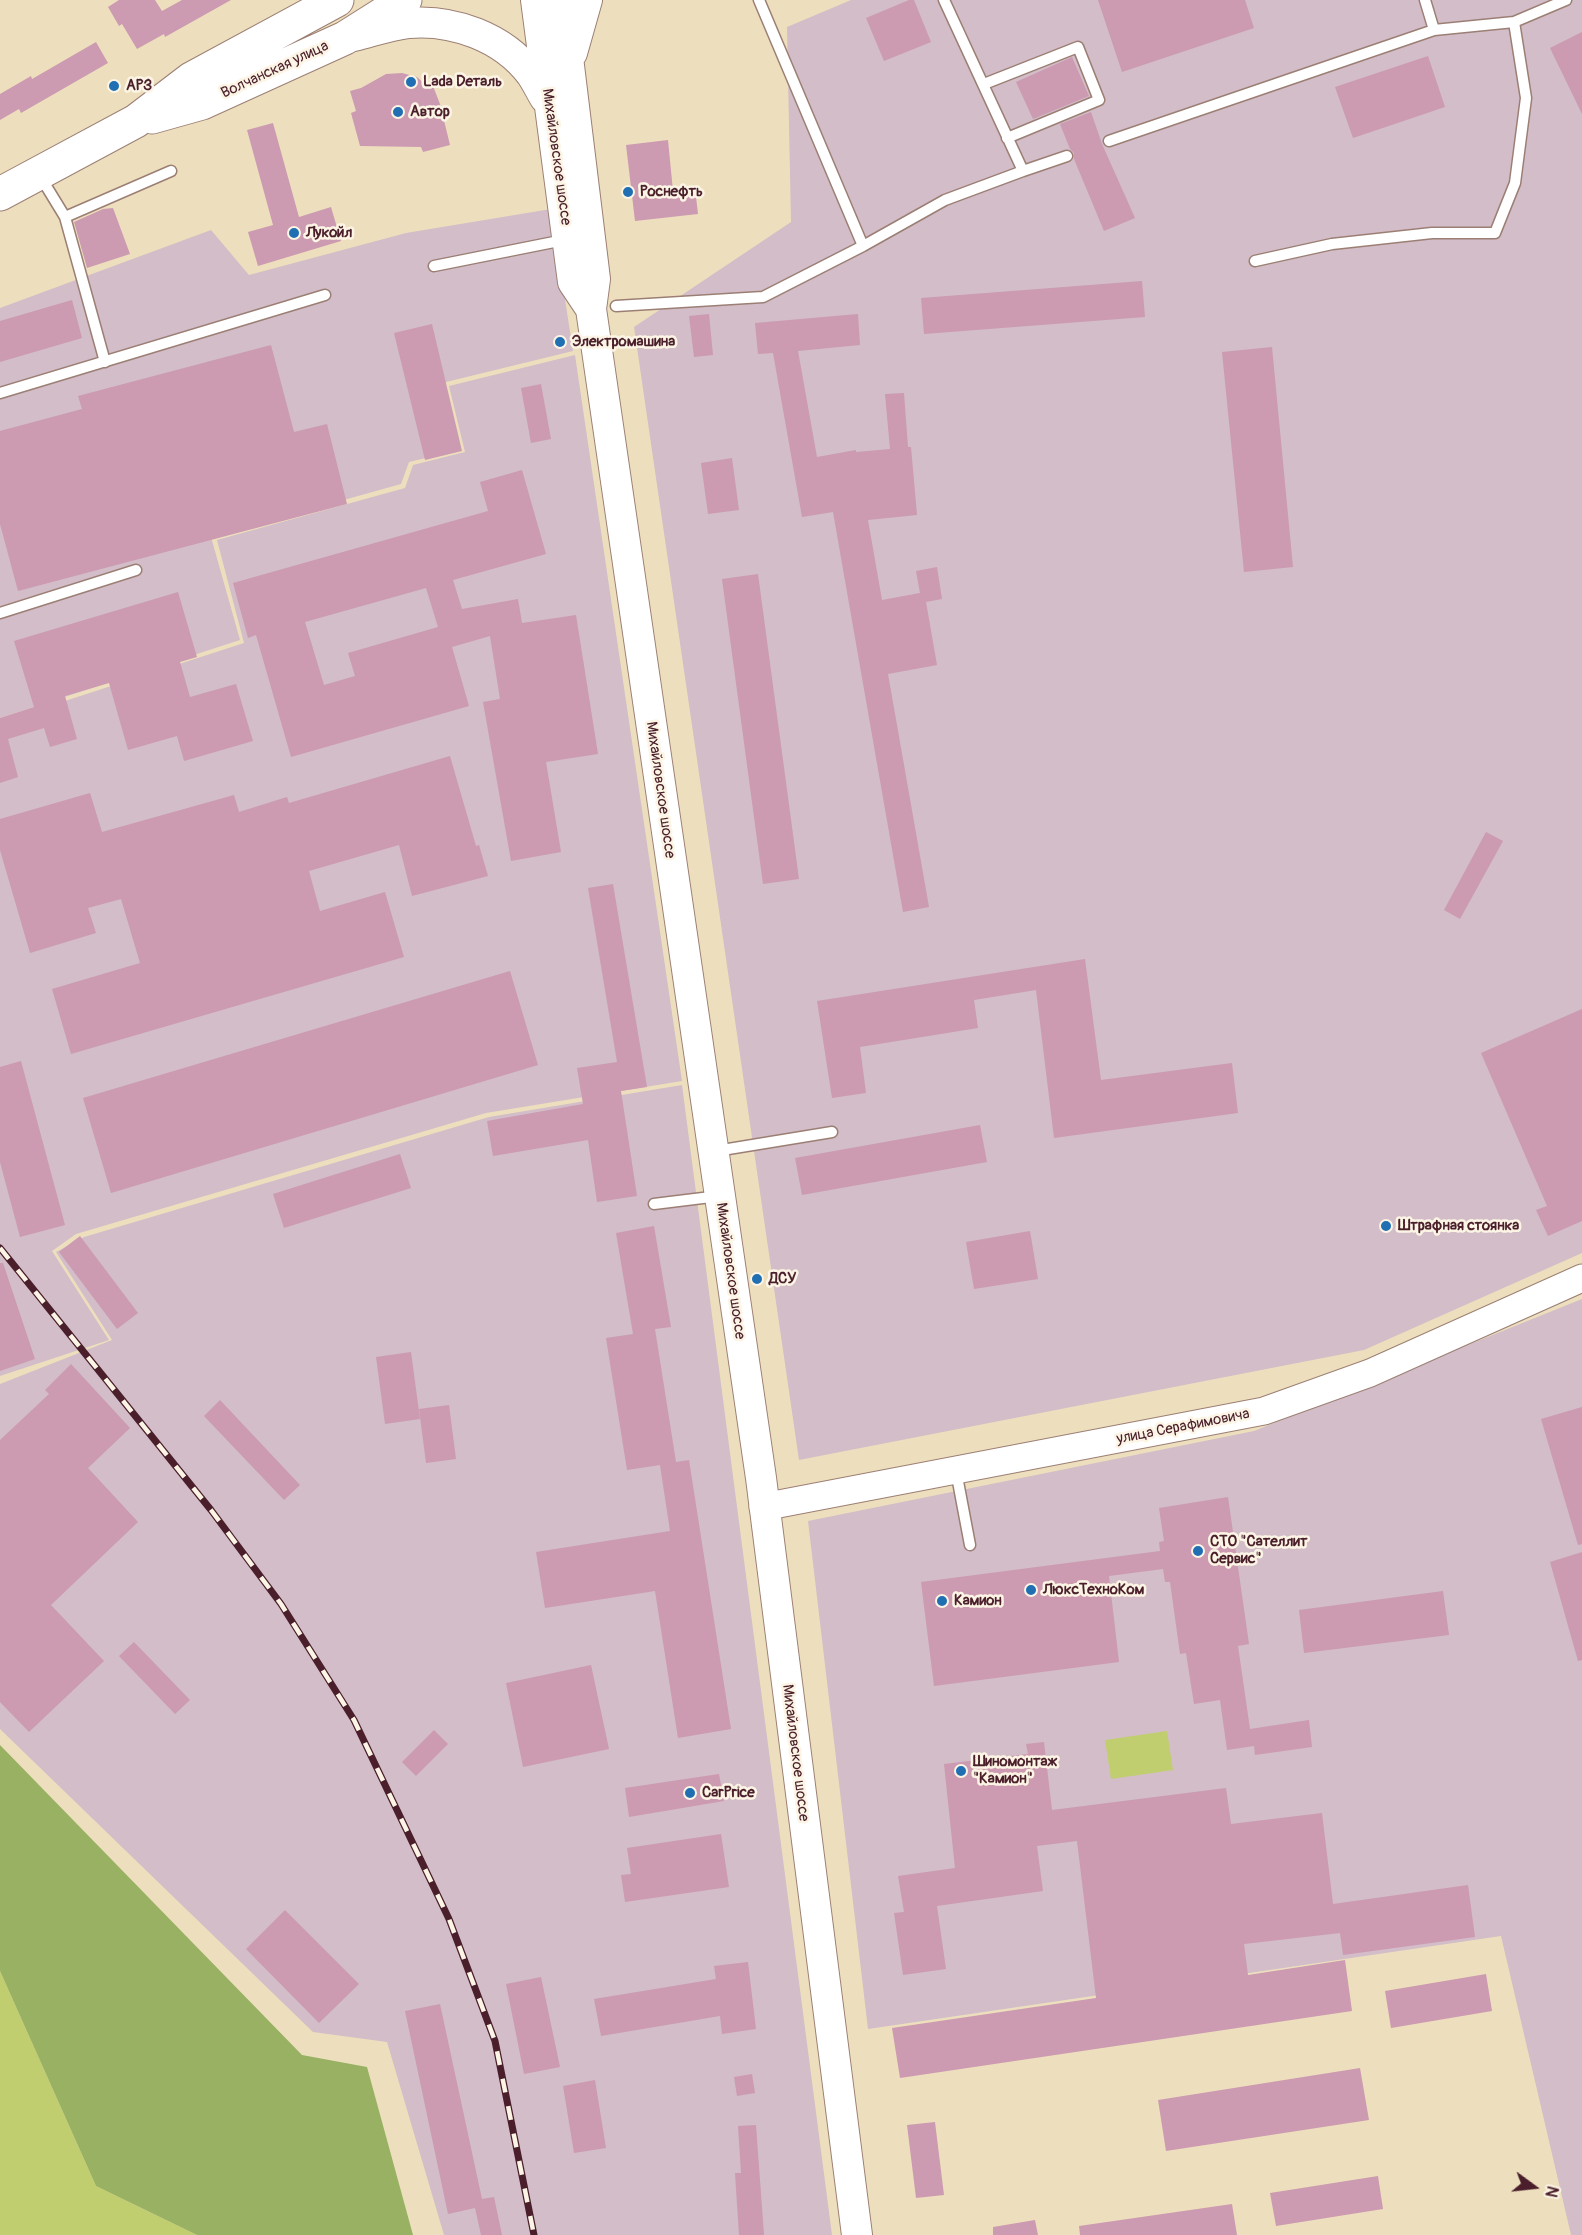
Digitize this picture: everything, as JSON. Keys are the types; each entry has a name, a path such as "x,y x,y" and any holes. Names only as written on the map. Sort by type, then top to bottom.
{"main road":[{"name":"Волчанская улица","path":"0,194 136,121 191,79 337,0"},
{"name":"Волчанская улица","path":"136,121 202,103 345,38 405,0"},
{"name":"Михайловское шоссе","path":"536,0 573,282 604,308"},
{"name":"Михайловское шоссе","path":"561,0 594,279 604,308 712,1152 763,1507 857,2235"},
{"path":"569,64 587,0"},
{"path":"345,38 408,23 446,24 480,34 514,56 531,74 549,104"}],"street":[{"name":"улица Серафимовича","path":"763,1507 1264,1412 1370,1373 1582,1278"}],"lane":[{"path":"759,0 863,246"},
{"path":"944,0 1023,171"},
{"path":"1425,0 1434,30"},
{"path":"1109,141 1434,30 1514,22 1566,0"},
{"path":"1255,261 1332,244 1432,233 1495,233 1515,183 1526,98 1514,22"},
{"path":"984,84 1078,47 1099,100 1007,138"},
{"path":"604,308 763,297 863,246 945,200 1067,156"},
{"path":"65,217 171,171"},
{"path":"39,173 65,217 105,362"},
{"path":"434,266 567,239"},
{"path":"0,393 325,296"},
{"path":"0,613 136,570"},
{"path":"712,1152 832,1132"},
{"path":"654,1204 719,1196"},
{"path":"956,1471 970,1545"}],"shaded area":[{"path":"851,0 1582,0 1582,1253 1364,1350 799,1460 634,327 791,222 787,27"},
{"path":"551,209 573,351 442,383 460,450 409,462 401,484 211,537 240,640 0,718 0,308 211,230 249,275 406,233"},
{"path":"575,355 682,1081 486,1113 76,1234 52,1251 109,1340 0,1376 0,722 244,643 217,540 405,488 413,465 465,452 449,386"},
{"path":"682,1085 832,2235 444,2235 387,2042 313,2032 0,1729 0,1384 112,1340 56,1252 84,1237 489,1117"},
{"path":"1582,1299 1582,2235 1571,2235 1501,1936 868,2029 808,1521 1254,1431"}],"green space":[{"path":"1167,1731 1173,1770 1111,1779 1105,1740"},
{"path":"0,1745 302,2055 367,2067 413,2235 197,2235 96,2186 0,1971"},
{"path":"0,1971 96,2186 197,2235 0,2235"}],"building":[{"path":"119,0 155,0 162,11 182,0 231,0 165,37 164,34 137,49 122,24 119,26 108,7"},
{"path":"914,0 931,42 884,61 866,18"},
{"path":"1098,0 1245,0 1254,28 1122,72"},
{"path":"1582,32 1582,114 1550,48"},
{"path":"96,42 108,63 21,113 19,109 0,120 0,94 31,76 32,79"},
{"path":"1428,56 1445,107 1353,138 1335,87"},
{"path":"1072,57 1089,96 1033,119 1016,82"},
{"name":"Автор","path":"402,73 417,77 429,88 433,86 450,145 423,152 421,147 360,146 351,113 356,111 350,91 361,88 386,74"},
{"path":"1091,112 1102,144 1135,218 1104,231 1074,159 1074,153 1070,149 1060,124"},
{"path":"273,123 299,217 331,207 341,241 258,266 248,232 273,225 247,130"},
{"path":"668,140 673,191 695,188 698,214 635,221 626,145"},
{"path":"113,208 130,254 87,268 74,222 103,209"},
{"path":"1142,281 1145,317 924,334 921,298"},
{"path":"72,300 82,338 0,362 0,321"},
{"path":"709,314 713,355 694,357 689,316"},
{"path":"858,314 860,345 798,351 817,457 856,450 856,452 890,449 885,394 904,393 917,515 868,520 882,600 920,593 916,571 937,567 942,599 926,602 937,665 888,674 929,907 903,912 833,512 802,517 773,353 758,354 755,323"},
{"path":"432,324 462,451 425,460 394,333"},
{"path":"271,345 294,432 327,424 347,504 18,591 0,524 0,431 82,409 78,396"},
{"path":"1272,347 1293,567 1244,572 1222,352"},
{"path":"541,384 551,439 531,443 521,388"},
{"path":"732,458 739,510 708,514 701,463"},
{"path":"522,470 546,554 453,580 462,609 518,599 522,623 576,615 598,754 546,762 561,852 511,861 483,702 500,699 490,636 452,647 469,706 291,757 256,635 248,638 233,583 488,511 480,482","holes":["426,588 438,627 348,653 355,676 324,685 305,622"]},
{"path":"758,574 799,879 763,884 722,579"},
{"path":"178,592 197,657 180,662 190,697 236,684 253,741 184,761 177,736 128,750 109,683 65,696 77,739 50,747 44,728 8,739 18,777 0,783 0,718 34,707 14,641"},
{"path":"450,756 476,846 479,845 488,876 412,896 399,845 309,871 320,911 385,892 404,957 71,1054 52,989 140,963 121,899 88,908 96,933 30,953 0,850 0,819 90,793 102,832 234,795 239,812 287,797 289,803"},
{"path":"1486,832 1503,841 1460,919 1444,910"},
{"path":"613,884 647,1087 621,1091 637,1196 597,1202 588,1140 493,1156 487,1121 583,1104 577,1068 617,1062 588,888"},
{"path":"1085,959 1101,1080 1232,1063 1238,1113 1054,1138 1036,990 974,1000 978,1028 860,1047 866,1093 832,1098 817,1001"},
{"path":"510,971 538,1065 111,1193 83,1098"},
{"path":"1582,1009 1582,1221 1548,1236 1536,1210 1547,1206 1481,1053"},
{"path":"21,1061 65,1225 20,1237 0,1162 0,1067"},
{"path":"980,1125 987,1162 802,1195 795,1158"},
{"path":"400,1154 411,1188 284,1228 273,1194"},
{"path":"654,1226 671,1327 655,1329 676,1462 689,1460 731,1729 678,1738 655,1591 545,1608 536,1552 670,1531 660,1465 627,1470 606,1338 633,1334 616,1233"},
{"path":"1030,1231 1038,1279 974,1289 966,1242"},
{"path":"80,1236 138,1313 117,1329 59,1252"},
{"path":"0,1263 3,1263 35,1359 0,1371"},
{"path":"411,1352 420,1419 385,1424 376,1357"},
{"path":"71,1364 130,1428 88,1468 138,1522 51,1605 104,1661 29,1732 0,1702 0,1440 49,1394 45,1390"},
{"path":"220,1400 300,1485 284,1500 204,1416"},
{"path":"449,1405 456,1459 426,1463 419,1409"},
{"path":"1582,1407 1582,1544 1578,1545 1541,1419"},
{"path":"1228,1497 1249,1644 1238,1646 1250,1729 1309,1720 1312,1747 1255,1755 1254,1746 1227,1750 1220,1700 1194,1704 1186,1653 1180,1654 1170,1582 1165,1582 1163,1569 1109,1576 1119,1662 934,1686 921,1582 1160,1551 1159,1542 1164,1541 1159,1508"},
{"path":"1582,1552 1582,1660 1578,1661 1550,1562"},
{"path":"1443,1591 1449,1635 1304,1653 1299,1610"},
{"path":"134,1642 190,1700 175,1714 119,1656"},
{"path":"591,1665 609,1749 523,1767 506,1683"},
{"path":"434,1730 448,1744 416,1776 402,1762"},
{"path":"1044,1742 1052,1810 1226,1788 1231,1824 1322,1813 1333,1904 1468,1885 1475,1937 1343,1955 1340,1933 1244,1944 1248,1975 1345,1960 1352,2011 900,2078 892,2028 1096,1998 1077,1841 1037,1846 1043,1891 937,1906 946,1969 903,1975 894,1913 904,1912 898,1876 955,1868 944,1764 1028,1754 1026,1744"},
{"path":"719,1774 724,1801 629,1817 625,1788"},
{"path":"721,1834 729,1887 625,1902 621,1875 631,1874 627,1848"},
{"path":"285,1910 359,1984 319,2023 246,1949"},
{"path":"748,1962 756,2029 722,2034 720,2016 601,2036 594,1999 716,1979 714,1966"},
{"path":"1486,1974 1492,2011 1391,2028 1385,1991"},
{"path":"541,1977 560,2067 524,2074 506,1984"},
{"path":"440,2004 482,2199 494,2197 502,2235 481,2235 475,2208 448,2214 405,2011"},
{"path":"1360,2068 1369,2120 1166,2151 1158,2100"},
{"path":"752,2074 755,2093 737,2096 734,2077"},
{"path":"595,2080 606,2148 574,2153 563,2086"},
{"path":"935,2122 944,2195 916,2198 907,2125"},
{"path":"756,2125 764,2235 739,2235 735,2173 741,2173 738,2126"},
{"path":"1378,2176 1383,2209 1276,2226 1270,2193"},
{"path":"1232,2204 1237,2235 1080,2235 1079,2226"},
{"path":"1035,2220 1038,2235 993,2235 993,2227"}],"railway":[{"path":"0,1248 211,1510 281,1604 354,1720 449,1919 495,2041 534,2235"}],"place":[{"name":"Lada Dеталь","path":"411,82"},
{"name":"АРЗ","path":"114,86"},
{"name":"Автор","path":"398,112"},
{"name":"Роснефть","path":"628,192"},
{"name":"Лукойл","path":"294,233"},
{"name":"Электромашина","path":"560,342"},
{"name":"Штрафная стоянка","path":"1386,1226"},
{"name":"ДСУ","path":"757,1279"},
{"name":"СТО \"Сателлит Сервис\"","path":"1198,1551"},
{"name":"ЛюксТехноКом","path":"1031,1590"},
{"name":"Камион","path":"942,1601"},
{"name":"Шиномонтаж \"Камион\"","path":"961,1771"},
{"name":"CarPrice","path":"690,1793"}]}
